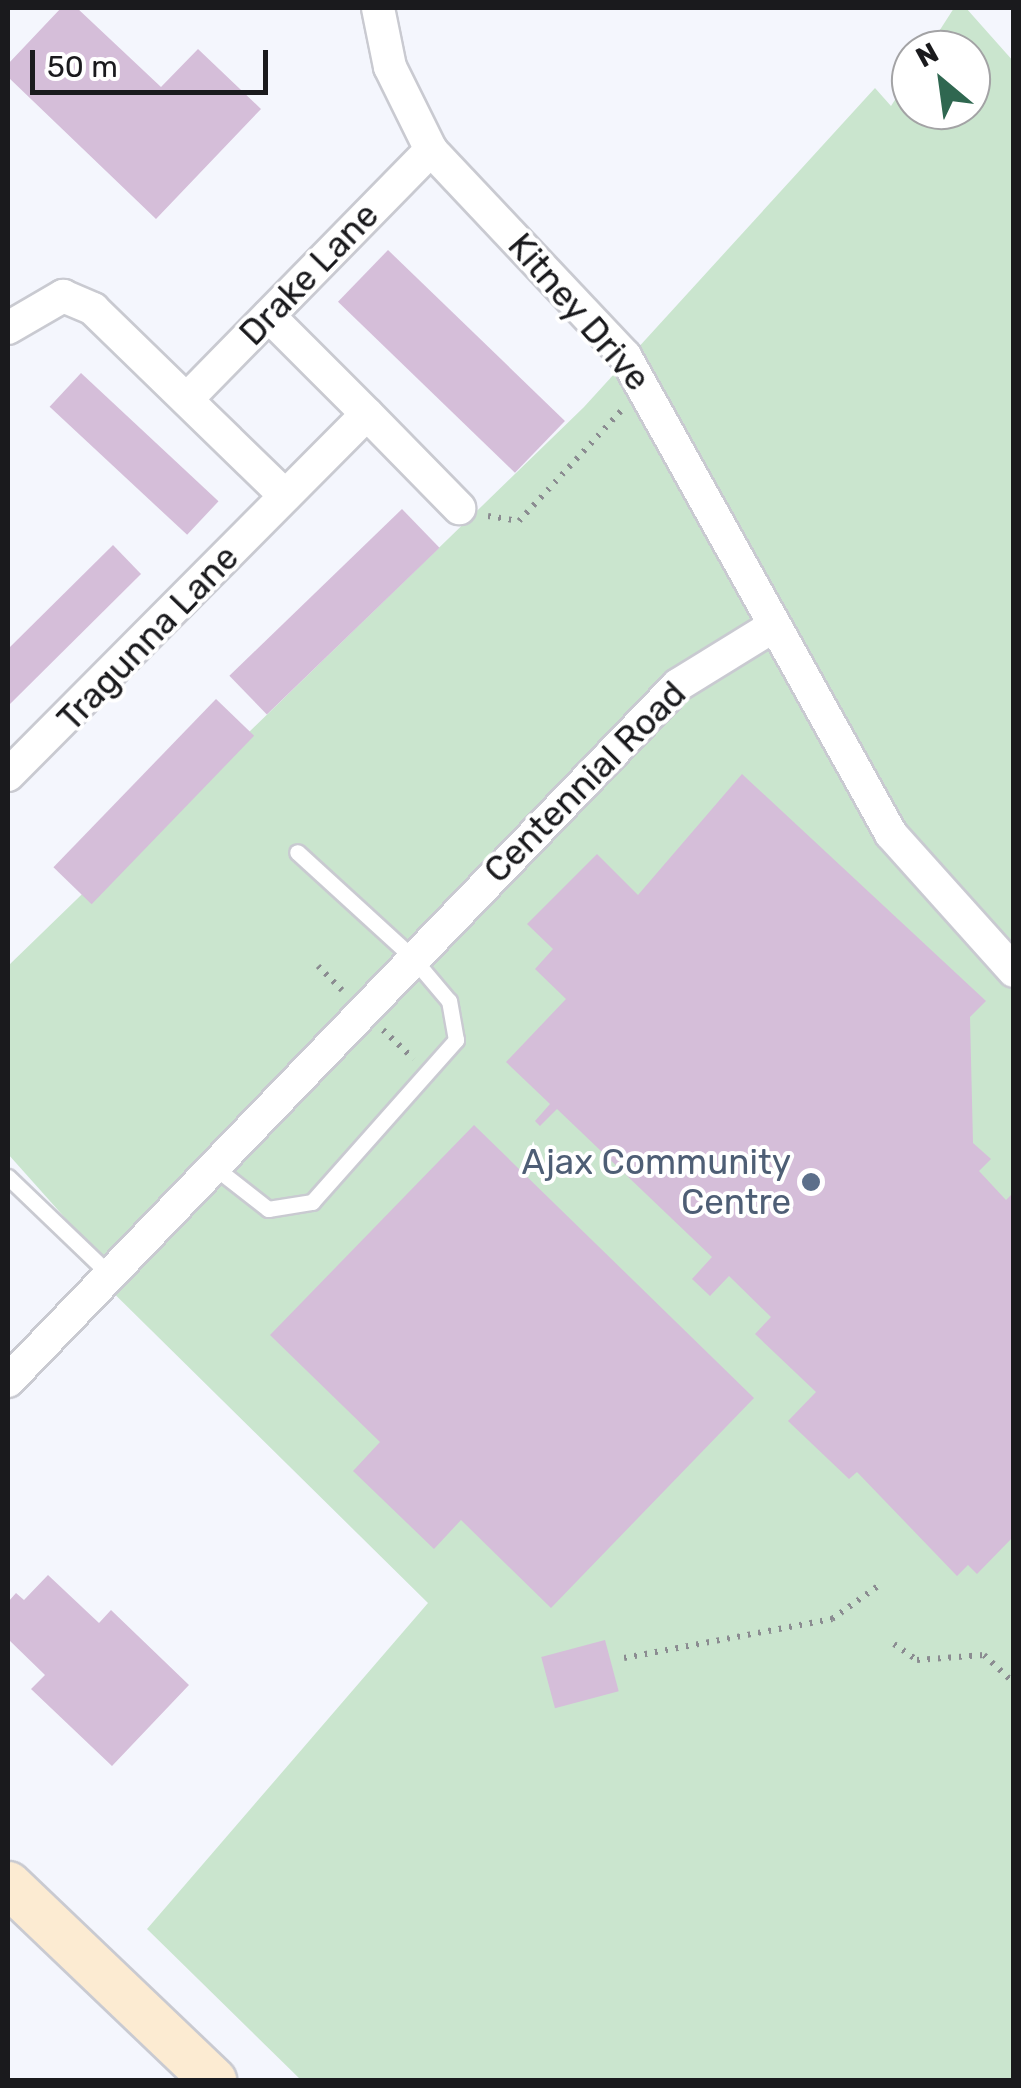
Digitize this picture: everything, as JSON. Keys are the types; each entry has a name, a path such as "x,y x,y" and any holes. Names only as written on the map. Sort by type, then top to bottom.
{"street":[{"name":"Kitney Drive","path":"378,8 390,67 431,150 642,381 772,628"},
{"name":"Drake Lane","path":"187,399 431,150"},
{"path":"8,328 64,296 93,309 285,496"},
{"path":"269,316 460,508"},
{"name":"Tragunna Lane","path":"8,775 65,726 367,414"},
{"path":"772,628 891,834 1014,971"},
{"name":"Centennial Road","path":"8,1381 411,956 678,685 772,628"},
{"path":"8,1884 212,2080"}],"lane":[{"path":"214,1166 268,1210 312,1202 456,1040 449,1001 411,956 296,852"},
{"path":"8,1177 110,1274"}],"path":[{"path":"460,508 519,520 642,381"},
{"path":"624,1658 832,1618 878,1586"},
{"path":"894,1644 918,1660 984,1655 1014,1683"}],"green space":[{"path":"954,8 966,8 986,30 940,30"},
{"path":"991,36 1014,62 1013,2080 301,2080 147,1929 428,1603 80,1260 91,1247 8,1154 8,966 584,407 875,88 891,106 891,130 991,130"}],"building":[{"path":"61,8 77,8 161,87 198,49 261,109 156,219 8,77 8,64"},
{"path":"388,250 565,421 515,473 338,302"},
{"path":"81,373 218,501 187,535 50,407"},
{"path":"402,509 440,548 267,715 229,676"},
{"path":"113,545 141,574 8,706 8,649"},
{"path":"216,699 254,736 92,904 53,867"},
{"name":"Ajax Community Centre","path":"742,774 986,1001 970,1017 973,1143 991,1159 979,1171 1006,1200 1014,1192 1014,1536 977,1574 968,1565 957,1576 857,1472 849,1479 788,1421 816,1392 755,1334 771,1317 729,1276 710,1296 692,1279 712,1257 557,1109 540,1126 535,1121 550,1104 506,1062 566,999 535,969 553,949 527,924 597,854 638,895"},
{"path":"474,1125 754,1398 551,1608 461,1520 434,1549 353,1471 380,1442 270,1335"},
{"path":"48,1575 99,1623 111,1610 189,1685 112,1766 31,1689 45,1675 8,1639 8,1602 16,1593 24,1600"},
{"path":"605,1640 619,1691 555,1708 541,1657"}],"place":[{"name":"Ajax Community Centre","path":"811,1182"}]}
